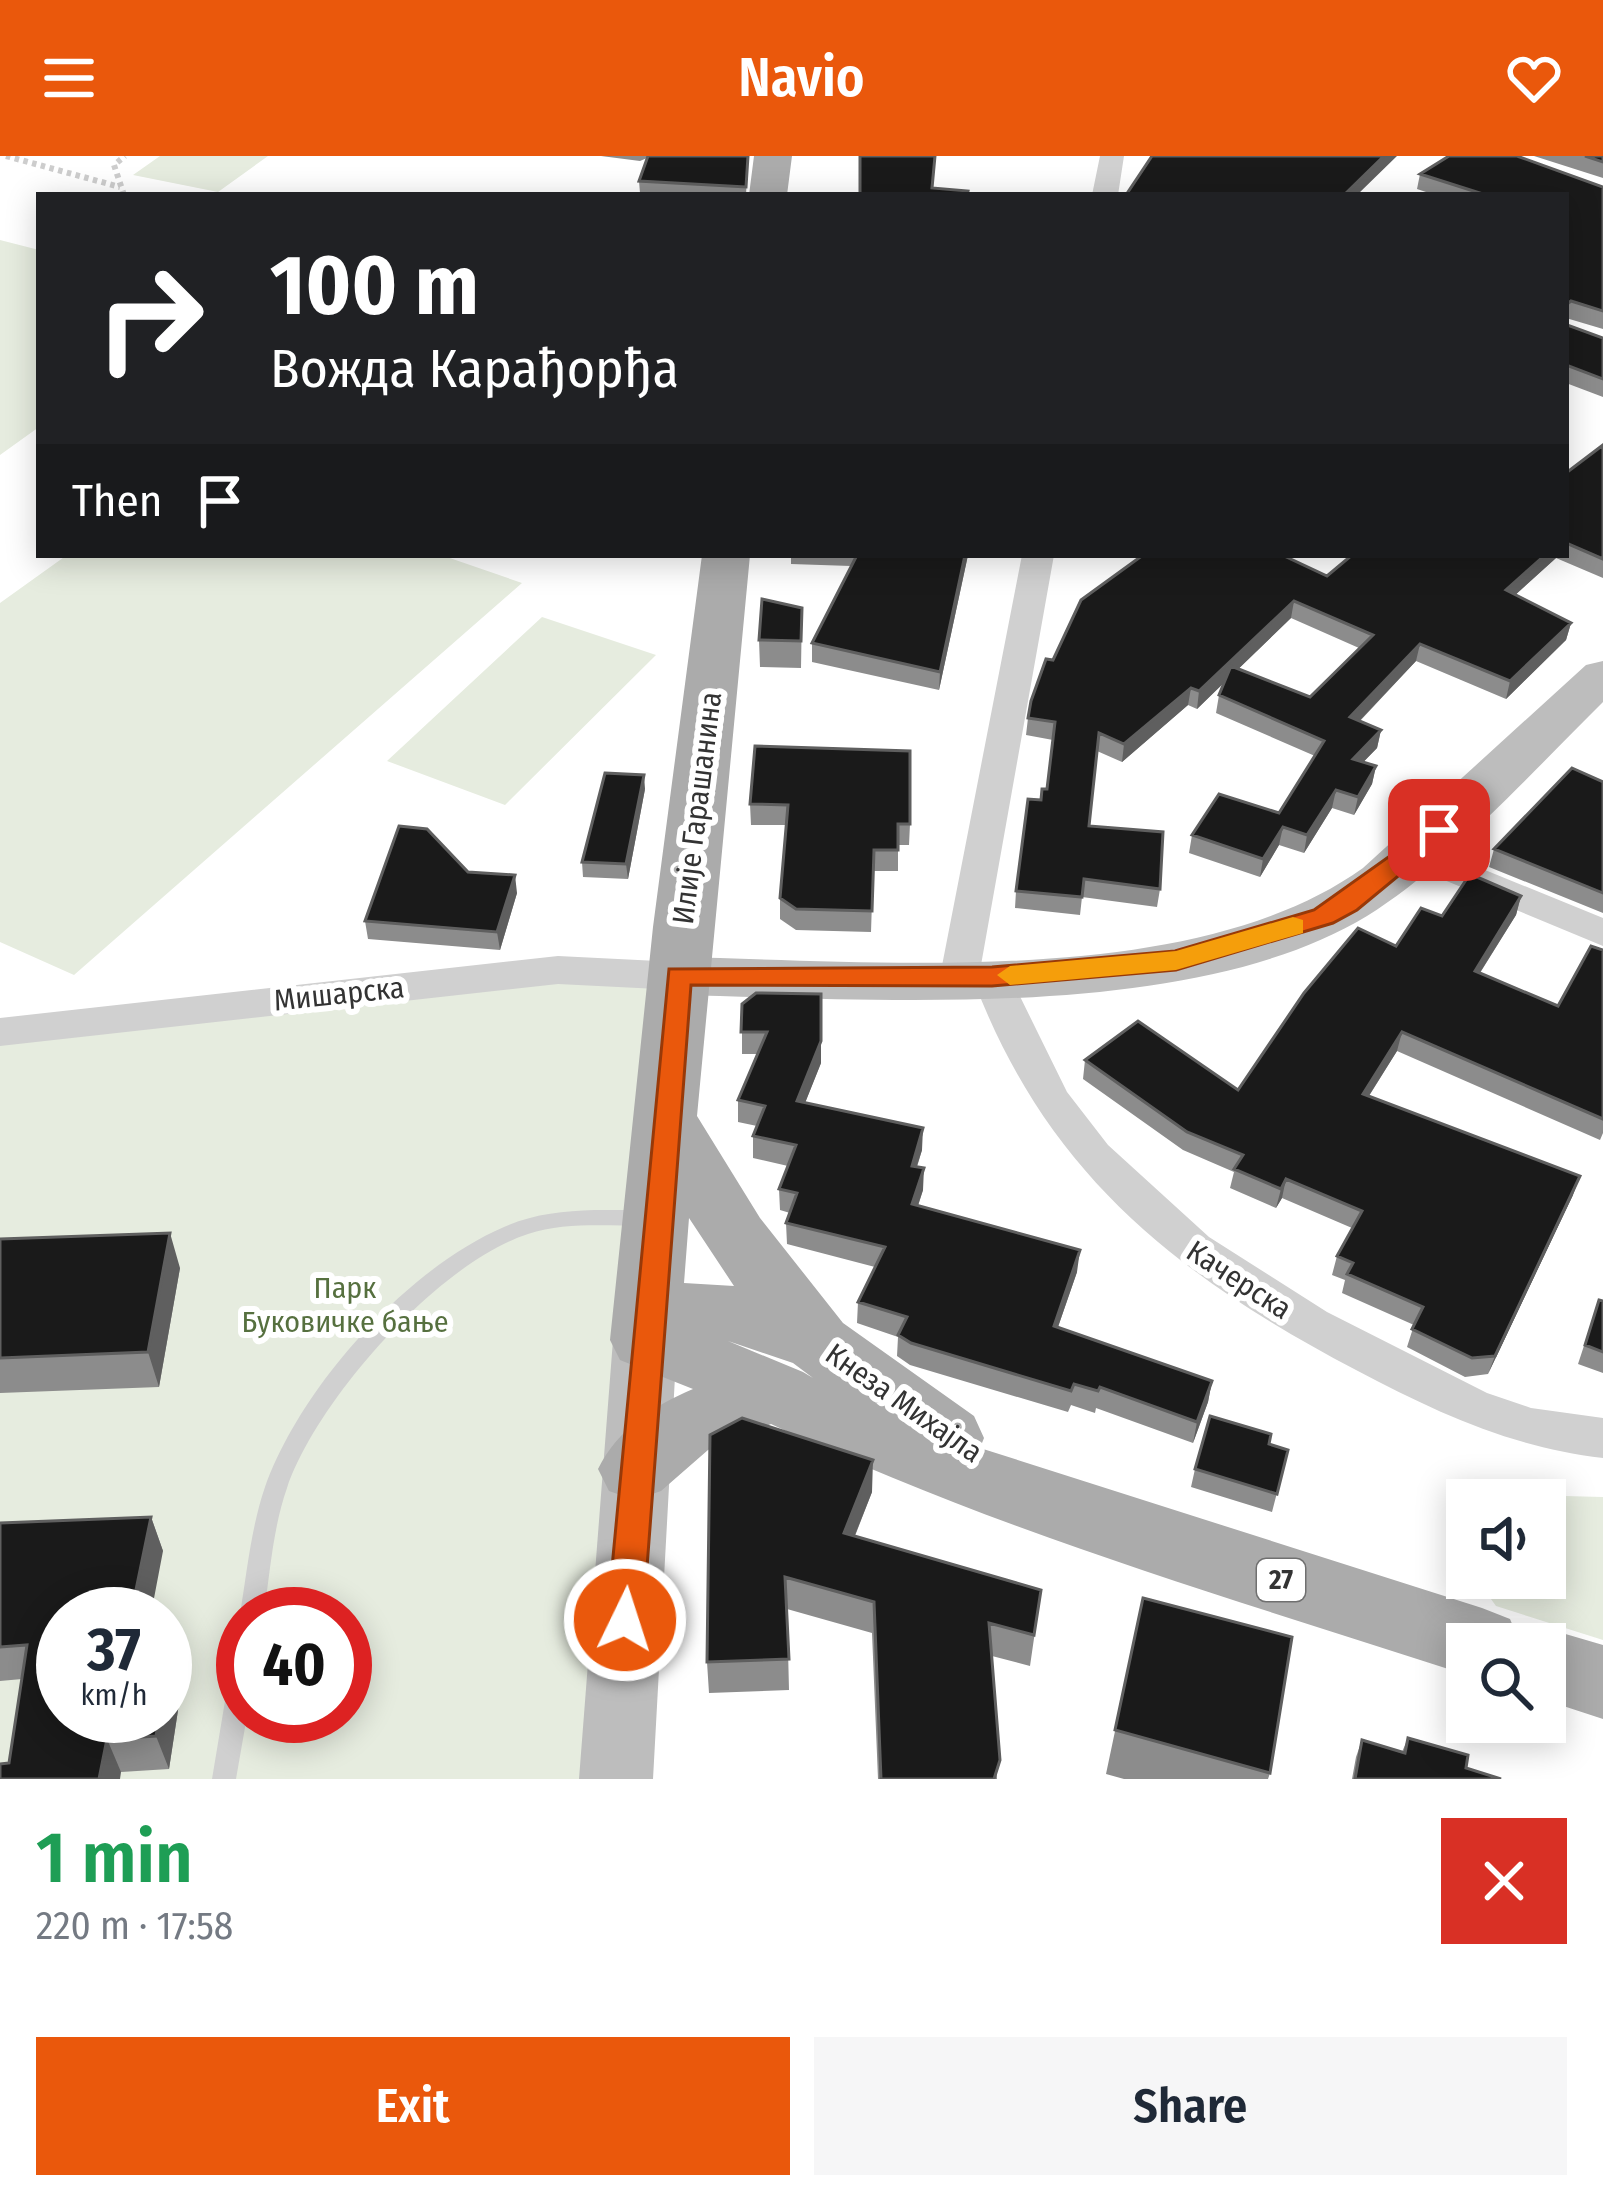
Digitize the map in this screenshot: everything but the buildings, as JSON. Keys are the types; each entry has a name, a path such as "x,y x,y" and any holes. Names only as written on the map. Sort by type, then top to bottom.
{"main road":[{"path":"768,192 773,156"},
{"name":"Илије Гарашанина","path":"616,1779 635,1469 678,976 726,558"},
{"path":"678,976 976,976 1124,968 1231,947 1324,916 1414,853 1603,675"},
{"name":"27","path":"668,1122 711,1203 765,1281 798,1368"},
{"name":"Кнеза Михајла","path":"647,1324 798,1368 923,1459 1078,1516 1446,1633"},
{"path":"635,1469 657,1444 705,1413 798,1368"},
{"path":"1566,1671 1603,1682"}],"street":[{"path":"1106,192 1112,156"},
{"path":"976,976 1038,558"},
{"path":"1414,853 1603,934"},
{"name":"Мишарска","path":"0,1032 558,970 678,976"},
{"name":"Качерска","path":"976,976 1005,1018 1043,1092 1106,1173 1178,1241 1310,1326 1461,1400 1528,1428 1603,1438"}],"lane":[{"path":"258,1587 281,1472 336,1384 412,1300 457,1263 510,1232 542,1222 657,1217"},
{"path":"224,1779 230,1743"}],"path":[{"path":"6,156 122,191"},
{"path":"122,191 114,165 125,156"}],"green space":[{"path":"160,156 268,156 218,192 133,175"},
{"path":"0,240 36,249 36,429 0,455"},
{"path":"63,558 450,558 522,583 74,975 0,942 0,603"},
{"path":"542,617 656,655 505,805 387,761"},
{"name":"Парк Буковичке бање","path":"558,970 678,976 627,1779 0,1779 0,1036"},
{"path":"1566,1496 1603,1497 1603,1640 1566,1628 1566,1623 1550,1623 1496,1606 1491,1599 1566,1599"}],"slow traffic":[{"path":"1010,975 1176,960 1293,926"}],"route":[{"path":"625,1620 678,976 992,976 1176,960 1324,916 1348,904 1439,830"}]}
